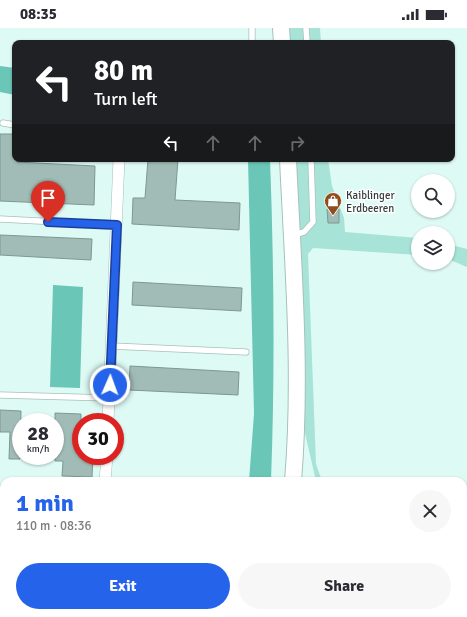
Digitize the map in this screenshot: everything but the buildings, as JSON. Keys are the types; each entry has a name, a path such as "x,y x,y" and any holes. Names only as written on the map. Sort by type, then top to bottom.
{"main road":[{"path":"281,28 282,40"},
{"path":"288,162 296,373 293,477"}],"street":[{"path":"108,413 120,162"},
{"path":"105,477 106,465"}],"lane":[{"path":"252,28 252,40"},
{"path":"306,28 307,40"},
{"path":"3,123 12,124"},
{"path":"291,236 304,232 314,222 311,162"},
{"path":"0,219 117,225"},
{"path":"111,346 246,352"},
{"path":"0,395 109,398"}],"green space":[{"path":"288,28 320,28 321,40 289,40"},
{"path":"0,66 12,68 12,94 0,92"},
{"path":"248,162 270,162 274,320 271,477 249,477 254,414"},
{"path":"295,162 328,162 332,186 344,218 345,232 411,237 411,255 313,248 308,254 316,464 321,477 315,477 305,433 304,365"},
{"path":"455,246 467,249 467,267 455,262"},
{"path":"53,285 83,287 80,388 50,387"}],"place":[{"name":"Kaiblinger Erdbeeren","path":"333,216"}],"route":[{"path":"48,222 117,225 110,385"}]}
